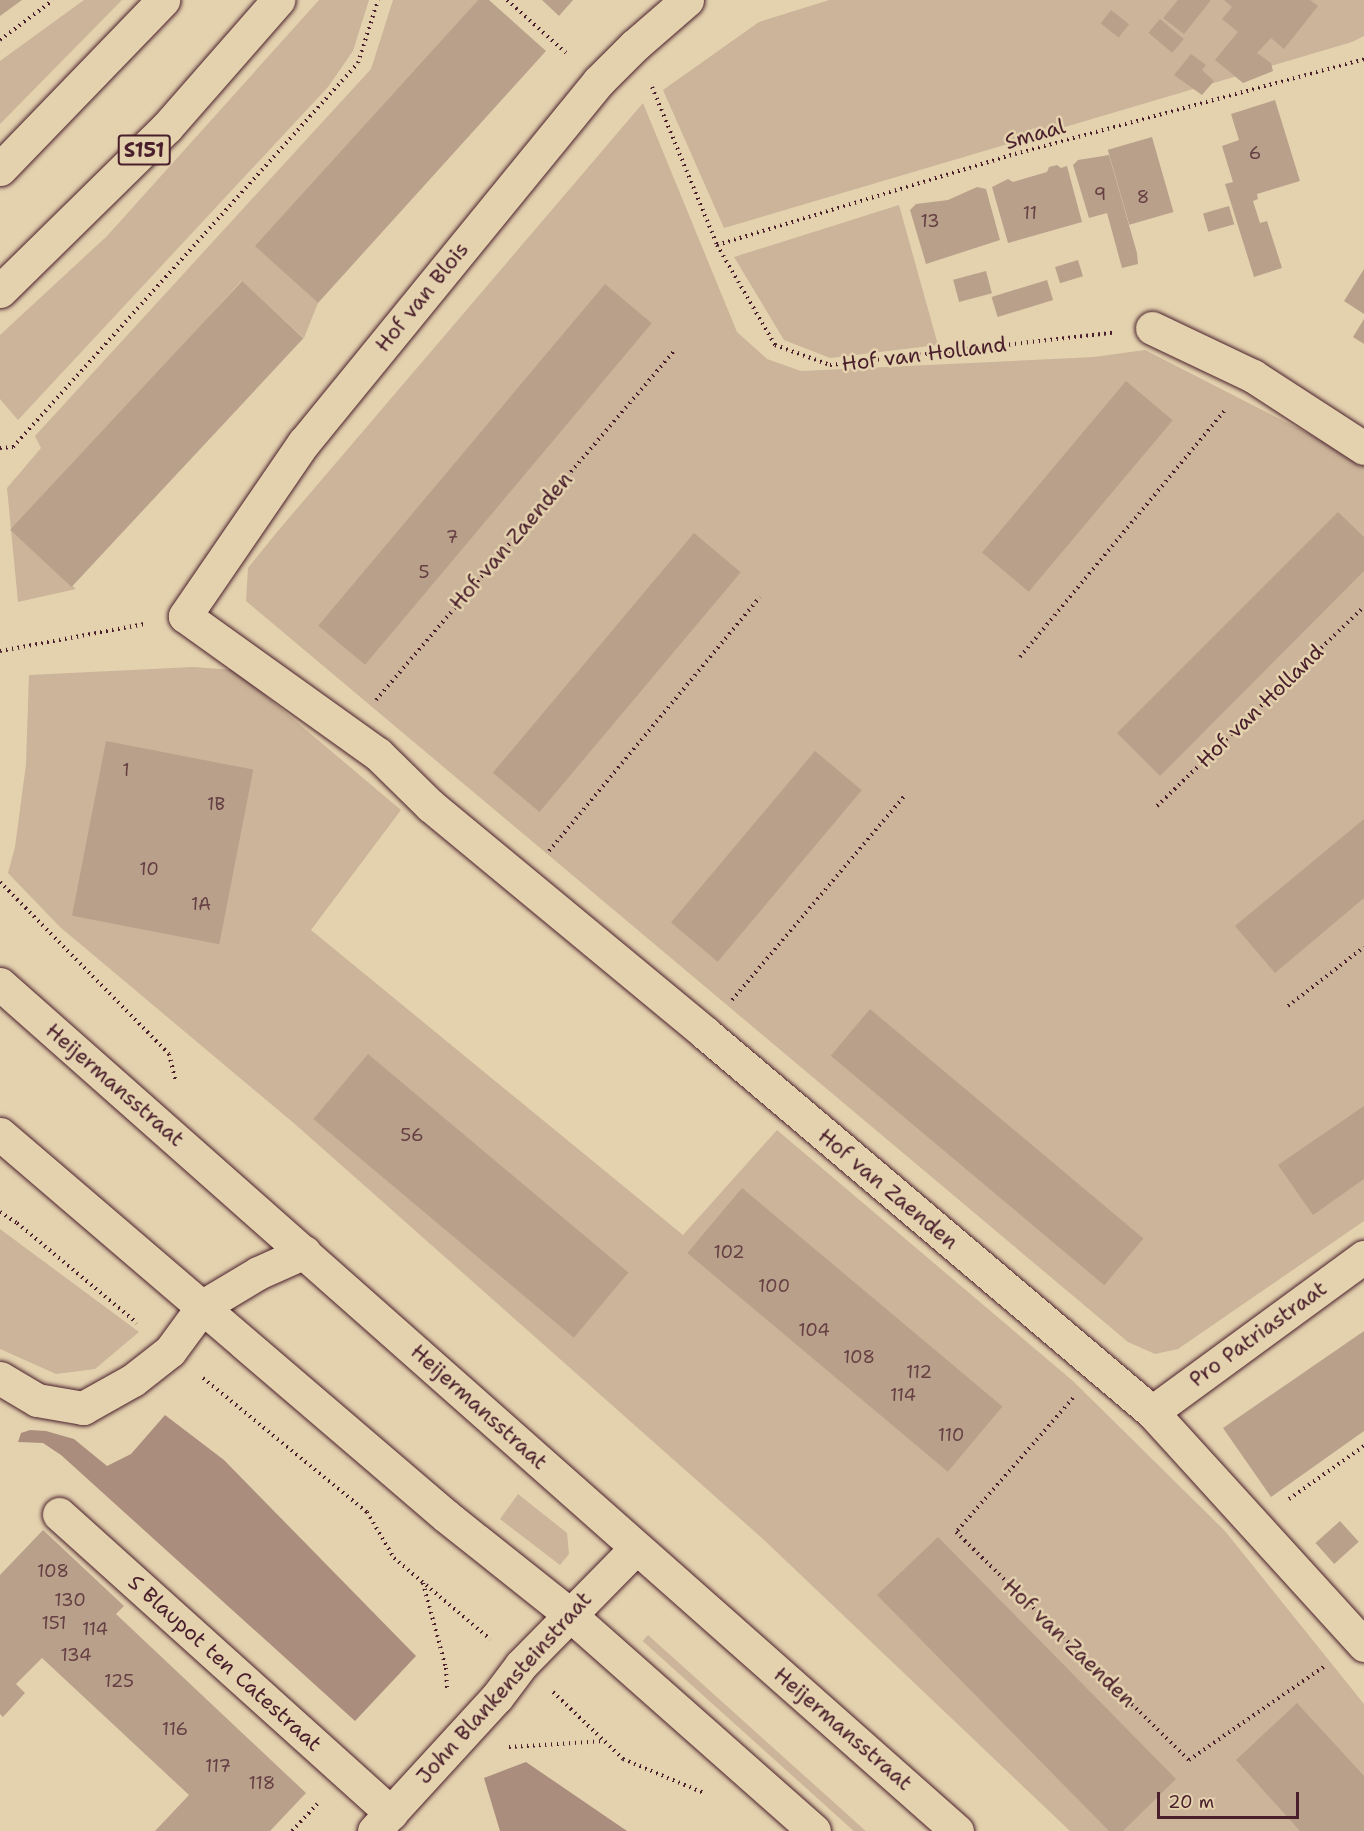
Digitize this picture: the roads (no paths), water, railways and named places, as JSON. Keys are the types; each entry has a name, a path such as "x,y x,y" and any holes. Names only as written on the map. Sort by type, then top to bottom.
{"street":[{"path":"0,169 163,0"},
{"name":"S151","path":"0,291 167,127 278,0"},
{"name":"Hof van Blois","path":"185,616 304,442 598,82 635,45 687,0"},
{"path":"1152,328 1253,376 1364,448"},
{"name":"Hof van Zaenden","path":"185,616 378,754 431,806 705,1033 1152,1412 1362,1643"},
{"name":"Heijermansstraat","path":"0,984 957,1831"},
{"path":"0,1134 446,1516 569,1614 814,1831"},
{"path":"0,1378 37,1400 84,1407 133,1380 170,1351 203,1306 258,1273 305,1252"},
{"name":"Pro Patriastraat","path":"1152,1412 1364,1257"},
{"name":"S Blaupot ten Catestraat","path":"59,1514 383,1822"},
{"name":"John Blankensteinstraat","path":"383,1822 497,1697 521,1665 636,1548"}]}
